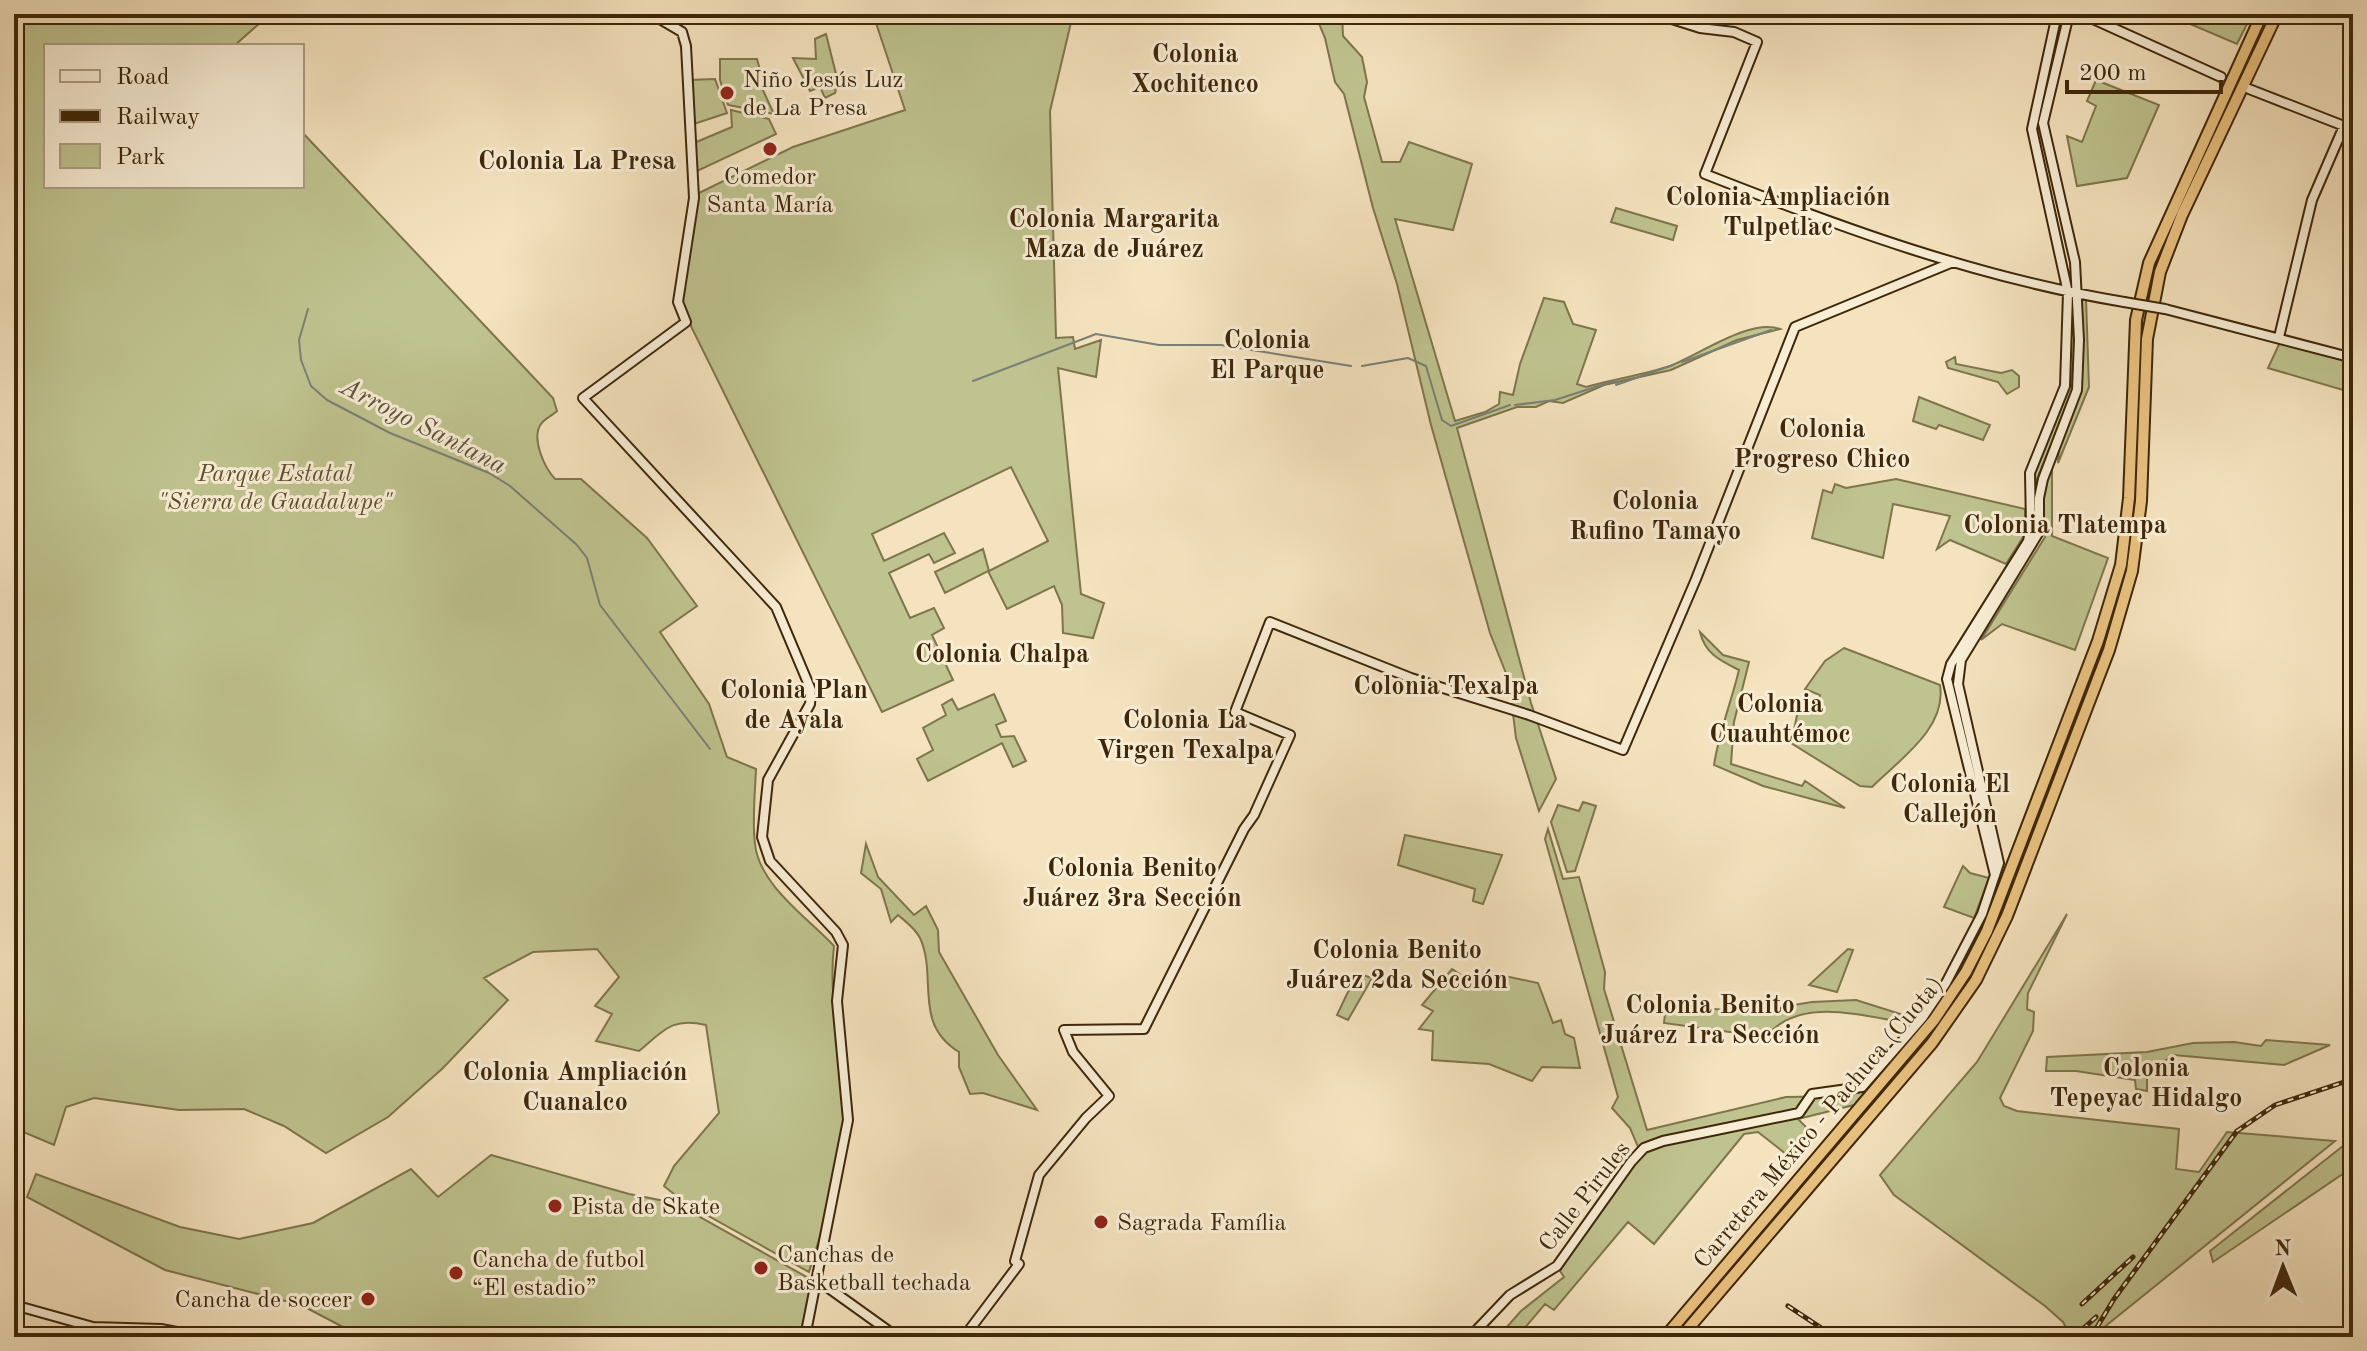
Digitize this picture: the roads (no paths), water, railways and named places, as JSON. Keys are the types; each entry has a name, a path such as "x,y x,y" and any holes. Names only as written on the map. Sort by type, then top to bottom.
{"highway":[{"name":"Carretera México - Pachuca (Cuota)","path":"1665,1337 1934,1020 1972,963 2002,895 2115,591 2126,531 2136,320 2143,283 2176,197 2262,14"},
{"name":"Carretera México - Pachuca (Cuota)","path":"1681,1337 1932,1043 1983,968 2015,897 2126,596 2139,530 2147,339 2157,283 2182,215 2277,14"}],"street":[{"path":"1656,14 1700,28 1734,32 1757,42 1705,174 1835,224 1953,262 2068,293 2165,309 2353,358"},
{"path":"1995,875 1947,679 1951,664 2028,541 2031,526 2030,473 2065,386 2068,293 2032,129 2057,14"},
{"path":"1995,875 1999,863 1958,684 1960,667 2039,532 2039,498 2043,479 2077,390 2079,294 2075,262 2043,123 2069,14"},
{"path":"2082,14 2221,77"},
{"path":"660,16 679,30 686,42 694,191 678,302 686,322 583,398 756,584 784,620 812,699 768,780 762,837 767,857 840,937 843,945 837,1001 848,1120 827,1239 805,1337"},
{"path":"2249,89 2344,126 2312,200 2279,337"},
{"path":"985,1337 966,1334 1017,1262 1039,1175 1086,1118 1109,1096 1073,1052 1064,1030 1144,1029 1244,829 1259,806 1290,735 1235,712 1270,622 1411,678 1529,715 1623,750 1696,579 1795,327 1953,262"},
{"name":"Calle Pirules","path":"1470,1337 1510,1295 1557,1266 1644,1148 1799,1113 1806,1108 1811,1094 1859,1089 1878,1071 1946,983 1982,914 1995,875"},
{"path":"816,1279 897,1337"},
{"path":"14,1305 100,1327 161,1329 203,1337"}],"waterway":[{"name":"Arroyo Santana","path":"308,309 299,340 301,360 311,386 327,400 390,433 489,473 510,486 577,545 587,558 600,605 710,749"},
{"path":"1682,362 1771,330"},
{"path":"973,381 1096,334 1159,345 1221,345 1351,366"},
{"path":"1362,366 1408,358 1426,366 1442,420 1451,426 1510,405"},
{"path":"1515,405 1555,400 1617,380 1616,385 1673,365"}],"railway":[{"path":"2091,1337 2114,1299 2237,1131 2275,1105 2353,1079"},
{"path":"2082,1304 2133,1257"},
{"path":"1788,1306 1835,1337"},
{"path":"2074,1337 2096,1317"}],"place":[{"name":"Niño Jesús Luz de La Presa","path":"727,93"},
{"name":"Comedor Santa María","path":"770,149"},
{"name":"Pista de Skate","path":"555,1206"},
{"name":"Sagrada Família","path":"1101,1222"},
{"name":"Canchas de Basketball techada","path":"761,1268"},
{"name":"Cancha de futbol “El estadio”","path":"456,1273"},
{"name":"Cancha de soccer","path":"368,1299"}],"district":[{"name":"Colonia Xochitenco","path":"1195,68"},
{"name":"Colonia La Presa","path":"577,160"},
{"name":"Colonia Ampliación Tulpetlac","path":"1778,211"},
{"name":"Colonia Margarita Maza de Juárez","path":"1114,233"},
{"name":"Colonia El Parque","path":"1267,354"},
{"name":"Colonia Progreso Chico","path":"1822,443"},
{"name":"Colonia Rufino Tamayo","path":"1655,515"},
{"name":"Colonia Tlatempa","path":"2065,524"},
{"name":"Colonia Chalpa","path":"1002,653"},
{"name":"Colonia Texalpa","path":"1446,685"},
{"name":"Colonia Plan de Ayala","path":"794,704"},
{"name":"Colonia Cuauhtémoc","path":"1780,718"},
{"name":"Colonia La Virgen Texalpa","path":"1185,734"},
{"name":"Colonia El Callejón","path":"1950,798"},
{"name":"Colonia Benito Juárez 3ra Sección","path":"1132,882"},
{"name":"Colonia Benito Juárez 2da Sección","path":"1397,964"},
{"name":"Colonia Benito Juárez 1ra Sección","path":"1710,1019"},
{"name":"Colonia Tepeyac Hidalgo","path":"2146,1082"},
{"name":"Colonia Ampliación Cuanalco","path":"575,1086"}],"park label":[{"name":"Parque Estatal \"Sierra de Guadalupe\"","path":"275,487"}]}
